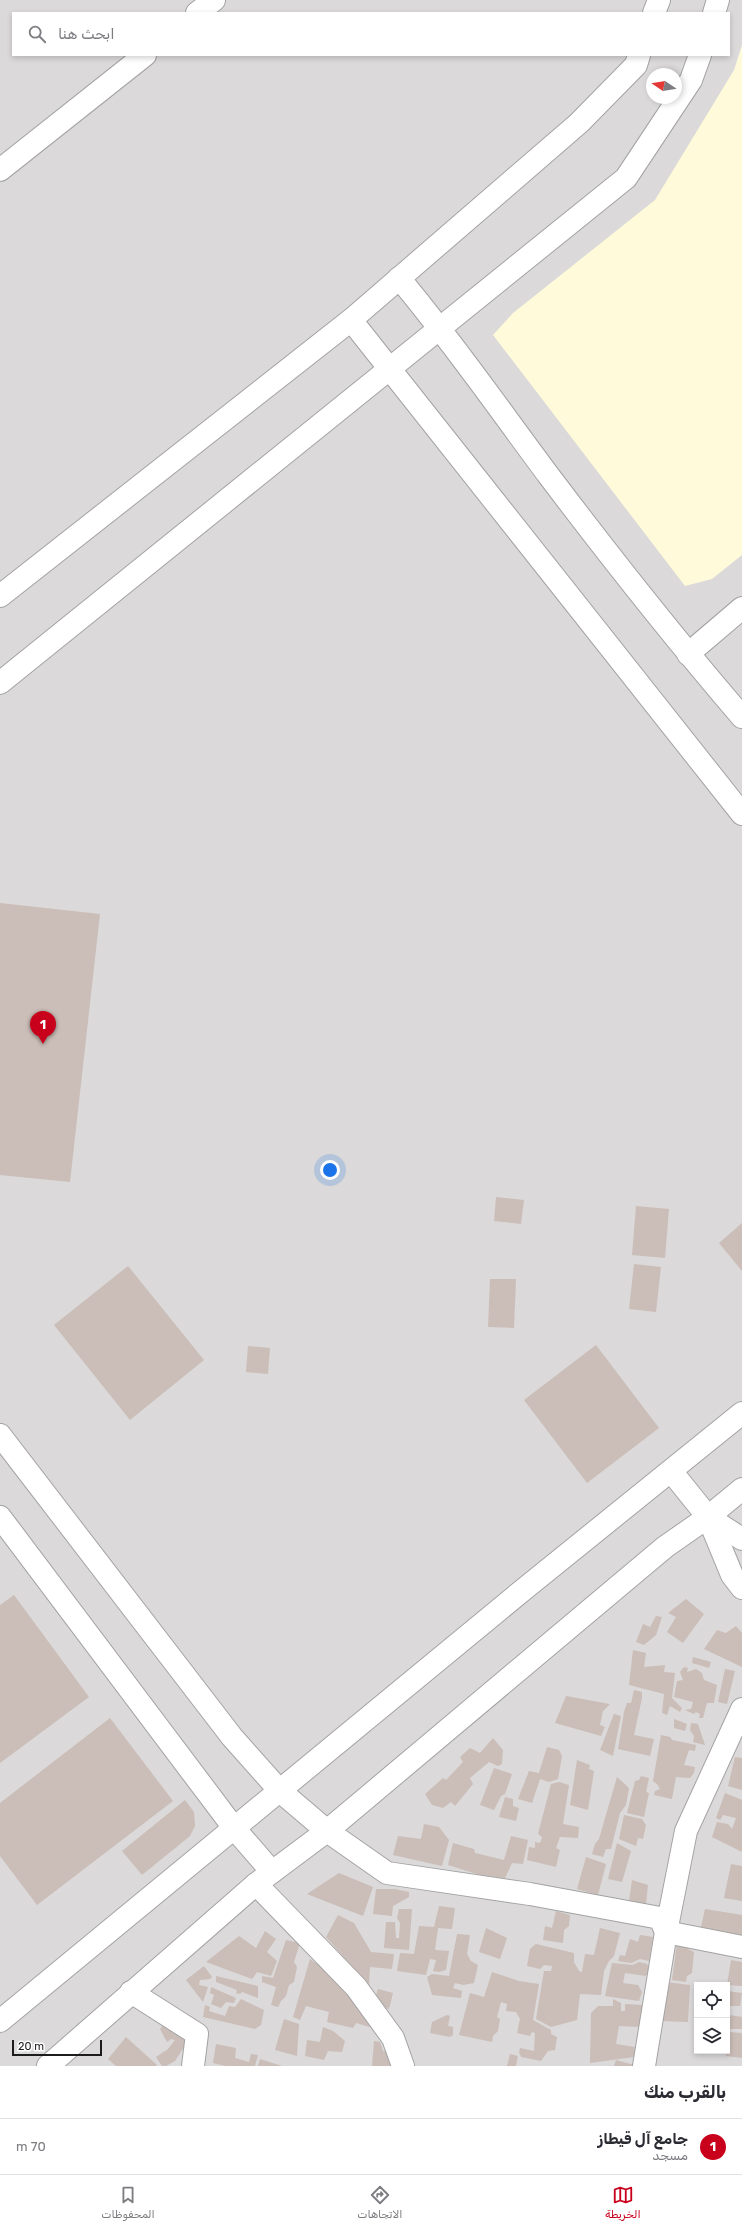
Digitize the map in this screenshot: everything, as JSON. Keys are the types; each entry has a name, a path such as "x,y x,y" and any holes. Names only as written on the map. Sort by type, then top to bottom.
{"street":[{"path":"198,12 214,0"},
{"path":"654,12 659,0"},
{"path":"714,12 718,0"},
{"path":"0,170 144,56"},
{"path":"0,596 351,320 579,123 636,65 639,56"},
{"path":"0,683 626,178 691,80 700,56"},
{"path":"399,278 441,327 549,476 688,654 742,717"},
{"path":"351,320 742,814"},
{"path":"688,654 742,608"},
{"path":"0,2021 742,1413"},
{"path":"0,1435 232,1737 280,1791 327,1831 387,1874 530,1894 660,1918 666,1932"},
{"path":"671,1471 708,1517 732,1575 742,1588"},
{"path":"48,2066 131,1992 264,1878 327,1831 658,1552 708,1517 742,1489"},
{"path":"0,1517 234,1828 264,1878 356,1987 393,2038 403,2066"},
{"path":"708,1517 742,1539"},
{"path":"644,2066 666,1932 686,1831 742,1709"},
{"path":"666,1932 742,1947"},
{"path":"131,1992 197,2034 193,2066"}],"shaded area":[{"path":"0,0 742,0 742,2066 0,2066"},
{"path":"742,45 742,555 712,579 685,586 493,335 513,313 655,200 734,70"}],"building":[{"path":"0,903 100,914 70,1182 0,1175"},
{"path":"496,1197 524,1200 521,1224 494,1221"},
{"path":"636,1206 669,1209 665,1258 632,1255"},
{"path":"742,1223 742,1271 719,1243"},
{"path":"634,1264 661,1267 656,1312 629,1309"},
{"path":"128,1266 204,1360 130,1420 54,1325"},
{"path":"490,1279 516,1279 514,1328 488,1327"},
{"path":"596,1345 659,1428 587,1483 524,1400"},
{"path":"248,1346 270,1348 268,1374 246,1372"},
{"path":"14,1595 89,1697 0,1763 0,1605"},
{"path":"686,1599 704,1614 683,1643 667,1632 676,1617 668,1613"},
{"path":"656,1616 662,1617 656,1635 644,1645 636,1642 643,1624 650,1627"},
{"path":"736,1626 742,1633 742,1667 704,1649 717,1630 726,1633"},
{"path":"633,1650 646,1653 644,1667 665,1665 664,1672 675,1673 672,1698 682,1708 680,1712 670,1706 667,1715 662,1713 664,1694 629,1685"},
{"path":"693,1657 711,1662 709,1668 692,1663"},
{"path":"684,1667 688,1668 687,1672 696,1669 702,1673 704,1680 717,1685 714,1703 707,1703 703,1718 699,1718 700,1714 696,1712 694,1714 685,1710 691,1709 693,1702 674,1697 677,1681 683,1680 680,1672"},
{"path":"725,1669 735,1671 727,1704 718,1702"},
{"path":"634,1690 642,1692 642,1698 634,1735 654,1739 650,1756 618,1749 624,1712 627,1703 631,1703"},
{"path":"566,1696 610,1704 603,1711 600,1725 605,1727 601,1736 555,1723"},
{"path":"614,1714 621,1716 613,1756 600,1750"},
{"path":"110,1718 173,1801 37,1905 0,1856 0,1803"},
{"path":"674,1719 687,1724 685,1731 674,1728"},
{"path":"691,1723 698,1724 705,1745 693,1742 694,1736 690,1730"},
{"path":"661,1735 670,1737 672,1740 696,1745 695,1751 689,1750 684,1765 695,1767 694,1773 690,1778 676,1777 672,1799 654,1795 655,1791 660,1789 653,1781"},
{"path":"493,1738 503,1750 502,1764 498,1766 489,1762 470,1778 473,1784 455,1806 451,1802 443,1808 432,1805 425,1794 443,1778 446,1780 463,1762 460,1757 470,1748 480,1753"},
{"path":"547,1747 559,1750 562,1756 558,1779 549,1782 540,1779 532,1803 518,1799 529,1771 539,1773"},
{"path":"735,1757 742,1758 742,1790 728,1786"},
{"path":"577,1760 590,1765 589,1769 594,1771 588,1810 570,1805"},
{"path":"494,1768 512,1774 505,1794 501,1796 494,1810 480,1805"},
{"path":"641,1776 649,1778 646,1792 649,1793 644,1817 627,1813 635,1781 639,1780"},
{"path":"617,1777 629,1788 626,1805 620,1813 611,1849 606,1849 603,1857 592,1854 595,1844 599,1839"},
{"path":"559,1782 569,1785 563,1824 579,1827 578,1838 560,1837 556,1848 560,1850 556,1867 527,1860 529,1847 535,1848 535,1842 540,1843 542,1837 538,1834 551,1784"},
{"path":"725,1793 742,1800 742,1852 712,1837 717,1822 728,1824 732,1829 736,1818 723,1815 720,1820 716,1818"},
{"path":"505,1797 513,1799 513,1806 519,1808 516,1821 499,1817"},
{"path":"185,1800 194,1812 195,1826 190,1836 142,1875 122,1851"},
{"path":"624,1815 642,1819 646,1825 643,1839 638,1838 636,1846 619,1839"},
{"path":"424,1824 439,1827 449,1840 442,1866 393,1855 398,1836 421,1839"},
{"path":"511,1836 528,1840 523,1864 512,1863 505,1878 480,1875 448,1865 453,1843 474,1849 475,1853 504,1860"},
{"path":"617,1843 631,1851 622,1882 608,1879"},
{"path":"586,1857 606,1864 598,1895 577,1889"},
{"path":"731,1864 742,1866 742,1901 724,1898"},
{"path":"339,1873 373,1887 363,1916 307,1894"},
{"path":"632,1880 648,1885 646,1904 629,1901"},
{"path":"376,1889 395,1889 409,1892 409,1897 393,1906 392,1916 373,1914"},
{"path":"439,1906 455,1908 452,1929 438,1928 435,1950 449,1951 446,1970 439,1972 433,1971 436,1960 430,1959 426,1975 397,1971 400,1953 414,1954 419,1926 434,1927"},
{"path":"399,1909 412,1909 409,1950 384,1948 386,1922 395,1922 396,1938 399,1938 400,1923 397,1918"},
{"path":"705,1909 742,1915 742,1936 701,1927"},
{"path":"556,1911 570,1915 569,1926 564,1930 563,1943 543,1940 545,1926 552,1928"},
{"path":"338,1915 354,1923 371,1952 394,1954 392,1969 370,1967 369,1986 359,1982 348,1962 326,1937"},
{"path":"486,1928 507,1938 500,1959 479,1952"},
{"path":"600,1928 620,1933 614,1956 609,1961 604,1971 601,1995 580,1994 577,2020 551,2027 536,2019 544,1971 551,1971 552,1966 544,1965 540,1969 527,1966 530,1949 536,1944 574,1953 574,1962 579,1971 582,1972 585,1954 594,1955"},
{"path":"265,1931 276,1939 267,1952 277,1961 271,1976 257,1972 252,1979 206,1962 239,1936 256,1948"},
{"path":"457,1934 470,1935 467,1954 471,1961 478,1965 474,1983 463,1985 455,1983 453,1988 462,1991 461,1998 432,1995 427,1977 432,1974 449,1976"},
{"path":"640,1935 653,1937 649,1961 640,1959 631,1963 618,1961 620,1955 625,1956 630,1939 638,1942"},
{"path":"286,1940 300,1943 294,1962 297,1967 294,1982 289,1985 286,1996 278,2007 271,2005 276,1987 262,1982 262,1976 273,1978"},
{"path":"677,1943 688,1945 688,1949 694,1952 692,1973 687,1976 686,1982 672,1980"},
{"path":"310,1959 331,1973 371,2025 370,2027 356,2023 353,2028 327,2022 329,2012 306,2006 300,2020 293,2017"},
{"path":"731,1960 742,1962 742,1986 730,1985 730,1982 727,1982"},
{"path":"639,1962 647,1964 649,1968 646,1976 625,1973 623,1983 638,1985 642,1992 639,2001 605,1996 612,1963 633,1965"},
{"path":"204,1966 212,1977 210,1979 200,1980 199,1985 208,1987 203,2002 186,1980"},
{"path":"492,1972 519,1981 539,1984 533,2020 551,2030 551,2034 557,2037 555,2050 548,2051 541,2061 521,2057 519,2052 520,2048 534,2051 535,2033 532,2032 530,2036 517,2033 520,2019 516,2012 506,2011 507,2004 501,2002 497,2017 500,2019 498,2031 493,2036 492,2042 459,2035 470,1993 484,1997"},
{"path":"216,1976 258,1986 258,1998 242,1992 240,1994 236,1993 237,1990 216,1982"},
{"path":"666,1982 690,1985 688,2022 661,2021"},
{"path":"211,1987 236,1998 234,2003 226,2002 221,2008 211,2004 214,1995 210,1993"},
{"path":"378,1989 393,1993 389,2009 373,2005"},
{"path":"730,1991 742,1993 740,2006 730,2006"},
{"path":"241,1999 264,2010 261,2025 255,2029 203,2017 205,2005 210,2007 209,2011 225,2016 229,2006 235,2007"},
{"path":"613,1999 621,2003 621,2011 625,2011 625,2004 643,2005 640,2027 619,2026 616,2044 635,2047 634,2057 590,2063 591,2013 598,2006 613,2006"},
{"path":"447,2015 450,2016 448,2026 453,2027 453,2035 450,2037 430,2033 432,2022"},
{"path":"730,2015 742,2017 742,2029 730,2029"},
{"path":"284,2019 299,2024 297,2056 275,2050"},
{"path":"163,2025 189,2039 175,2061 166,2066 162,2066 156,2057 168,2049 175,2040 171,2039 167,2042 160,2029"},
{"path":"323,2027 333,2031 345,2041 342,2052 328,2051 324,2060 305,2056 307,2040 320,2042"},
{"path":"730,2032 742,2033 742,2058 726,2056 726,2054 730,2054"},
{"path":"126,2037 157,2065 116,2066 108,2059"},
{"path":"374,2041 380,2042 383,2051 391,2052 400,2066 372,2066"},
{"path":"216,2044 236,2048 235,2058 249,2062 251,2054 258,2055 255,2066 226,2066 213,2063"},
{"path":"510,2054 518,2056 516,2066 507,2066"},
{"path":"260,2059 282,2066 258,2066"},
{"path":"616,2060 638,2066 614,2066"}],"place":[{"name":"جامع آل قيطاز","path":"43,1044"}]}
